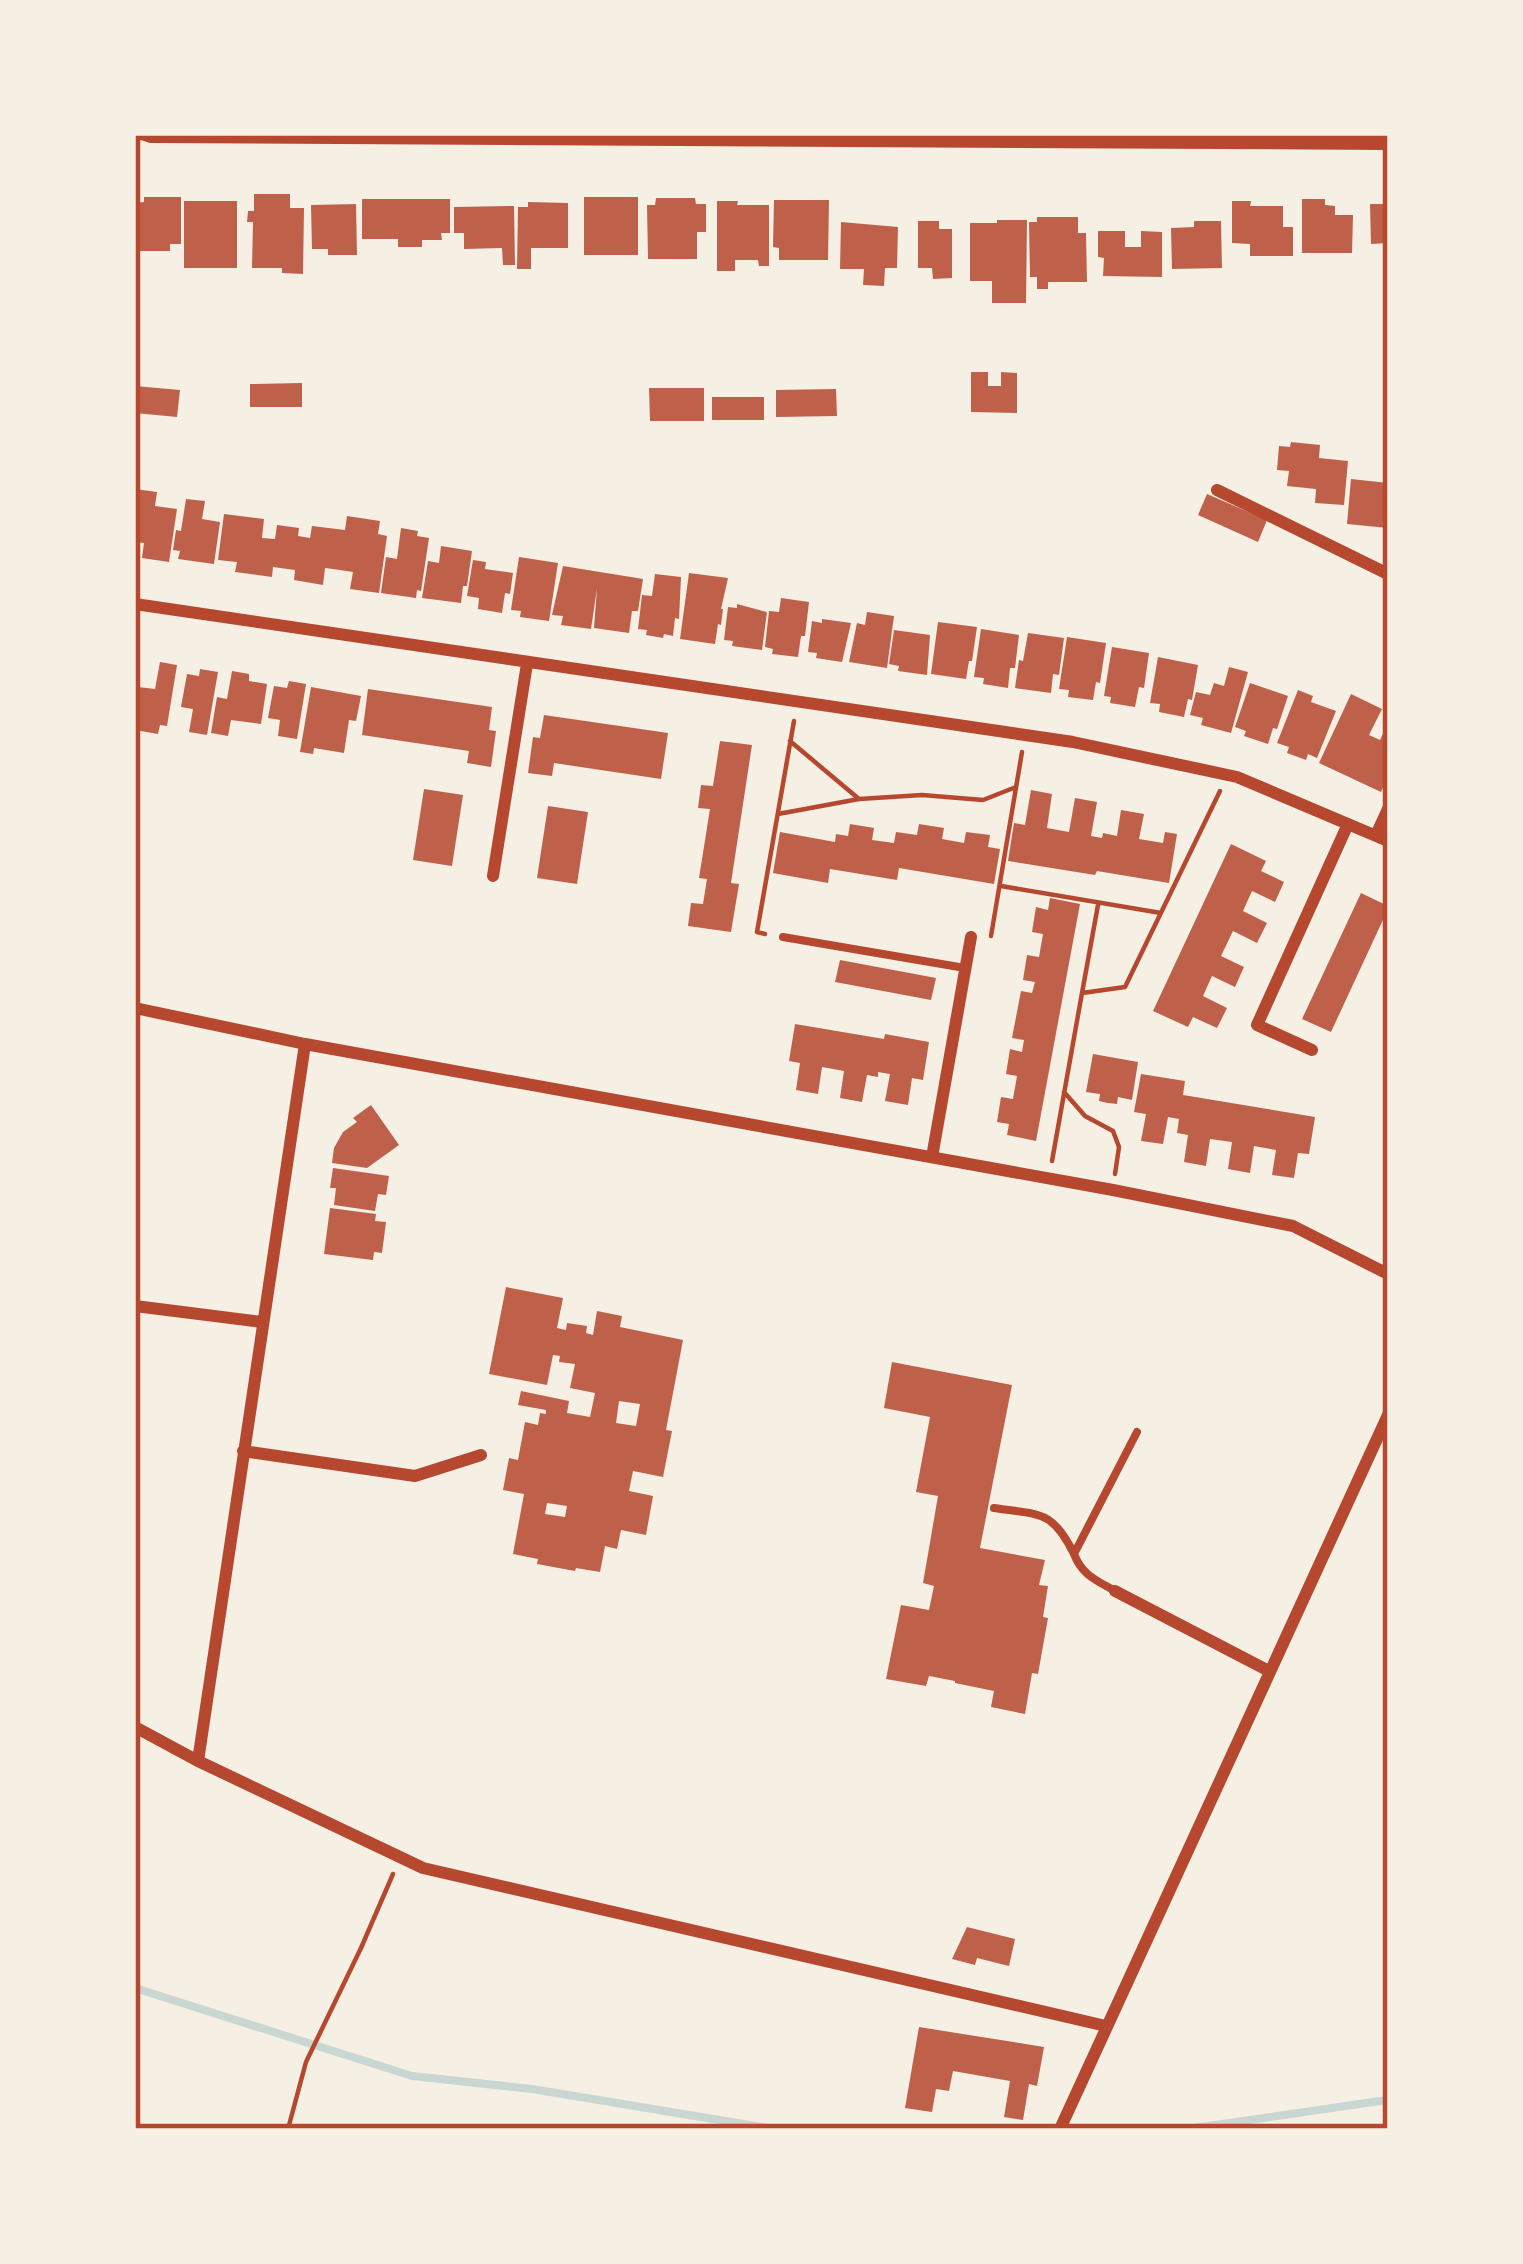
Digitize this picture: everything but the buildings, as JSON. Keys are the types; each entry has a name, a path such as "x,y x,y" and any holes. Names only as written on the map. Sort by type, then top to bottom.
{"street":[{"path":"145,135 1388,144"},
{"path":"1216,490 1388,574"},
{"path":"135,604 1073,742 1228,775 1382,838 1388,809"},
{"path":"493,876 527,664"},
{"path":"1312,1050 1257,1025 1348,824"},
{"path":"932,1157 971,937"},
{"path":"135,1008 305,1044 1293,1226 1388,1274"},
{"path":"198,1761 305,1044"},
{"path":"135,1306 262,1322"},
{"path":"1060,2129 1388,1415"},
{"path":"243,1451 415,1476 481,1455"},
{"path":"1115,1591 1269,1671"},
{"path":"135,1727 423,1868 1106,2026"}],"lane":[{"path":"783,937 965,968"},
{"path":"1074,1554 1137,1432"},
{"path":"994,1508 1047,1517 1058,1525 1088,1577 1115,1591"}],"path":[{"path":"783,937 758,932 797,702"},
{"path":"971,937 991,940 1025,735"},
{"path":"790,741 860,799"},
{"path":"1082,993 1125,987 1228,775"},
{"path":"778,814 860,799 922,795 983,800 1016,787"},
{"path":"1000,886 1161,913"},
{"path":"1049,1178 1098,902"},
{"path":"1064,1092 1085,1116 1113,1131 1119,1147 1113,1190"},
{"path":"288,2129 306,2062 400,1857"}],"waterway":[{"path":"135,1988 412,2076 532,2089 774,2129"},
{"path":"1187,2129 1387,2100"}]}
